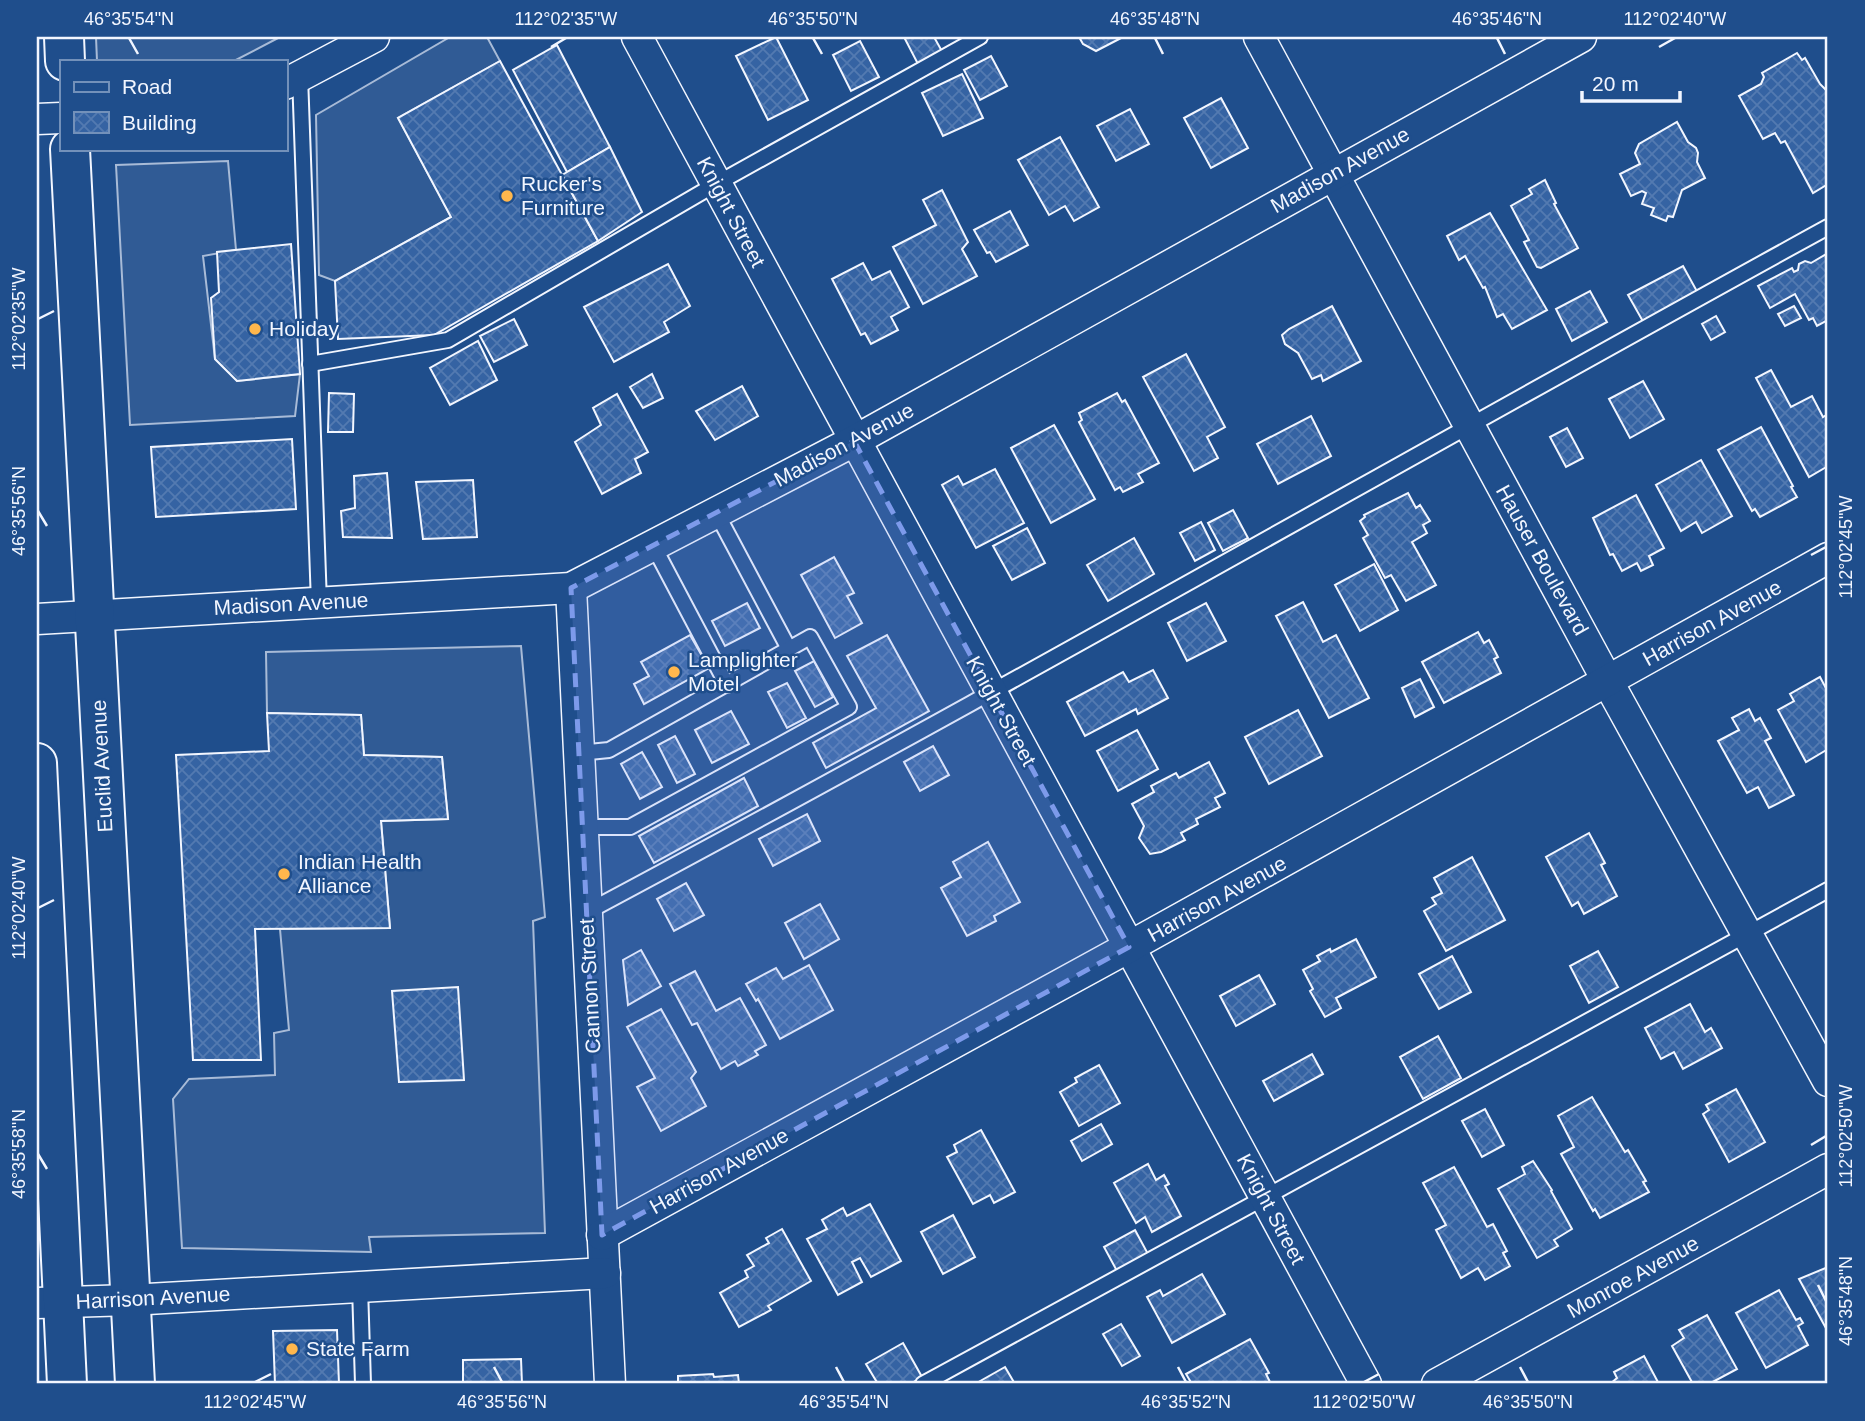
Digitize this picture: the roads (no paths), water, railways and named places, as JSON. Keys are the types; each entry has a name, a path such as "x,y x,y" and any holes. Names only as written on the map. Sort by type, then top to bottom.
{"highway":[{"path":"64,37 65,60"},
{"name":"Euclid Avenue","path":"69,150 135,1384"},
{"path":"37,763 50,1302 67,1384"}],"street":[{"path":"293,80 374,37"},
{"name":"Knight Street","path":"637,37 1366,1384"},
{"name":"Hauser Boulevard","path":"1259,37 1608,682 1828,1081"},
{"name":"Madison Avenue","path":"37,620 571,588 854,441 1581,37"},
{"path":"37,119 60,118"},
{"name":"Harrison Avenue","path":"602,1235 1129,947 1828,558"},
{"name":"Cannon Street","path":"571,588 610,1384"},
{"name":"Monroe Avenue","path":"1437,1384 1828,1169"},
{"name":"Harrison Avenue","path":"50,1302 131,1300 605,1272"}],"lane":[{"path":"310,364 448,340 716,184 981,37"},
{"path":"293,80 310,364 319,603"},
{"path":"586,912 991,694 1828,227"},
{"path":"716,512 789,649"},
{"path":"653,545 727,685"},
{"path":"579,753 609,750 810,637 849,707 630,827 583,827"},
{"path":"923,1384 1828,890"},
{"path":"360,1287 363,1384"}],"place":[{"name":"Rucker's Furniture","path":"507,196"},
{"name":"Holiday","path":"255,329"},
{"name":"Lamplighter Motel","path":"674,672"},
{"name":"Indian Health Alliance","path":"284,874"},
{"name":"State Farm","path":"292,1349"}]}
